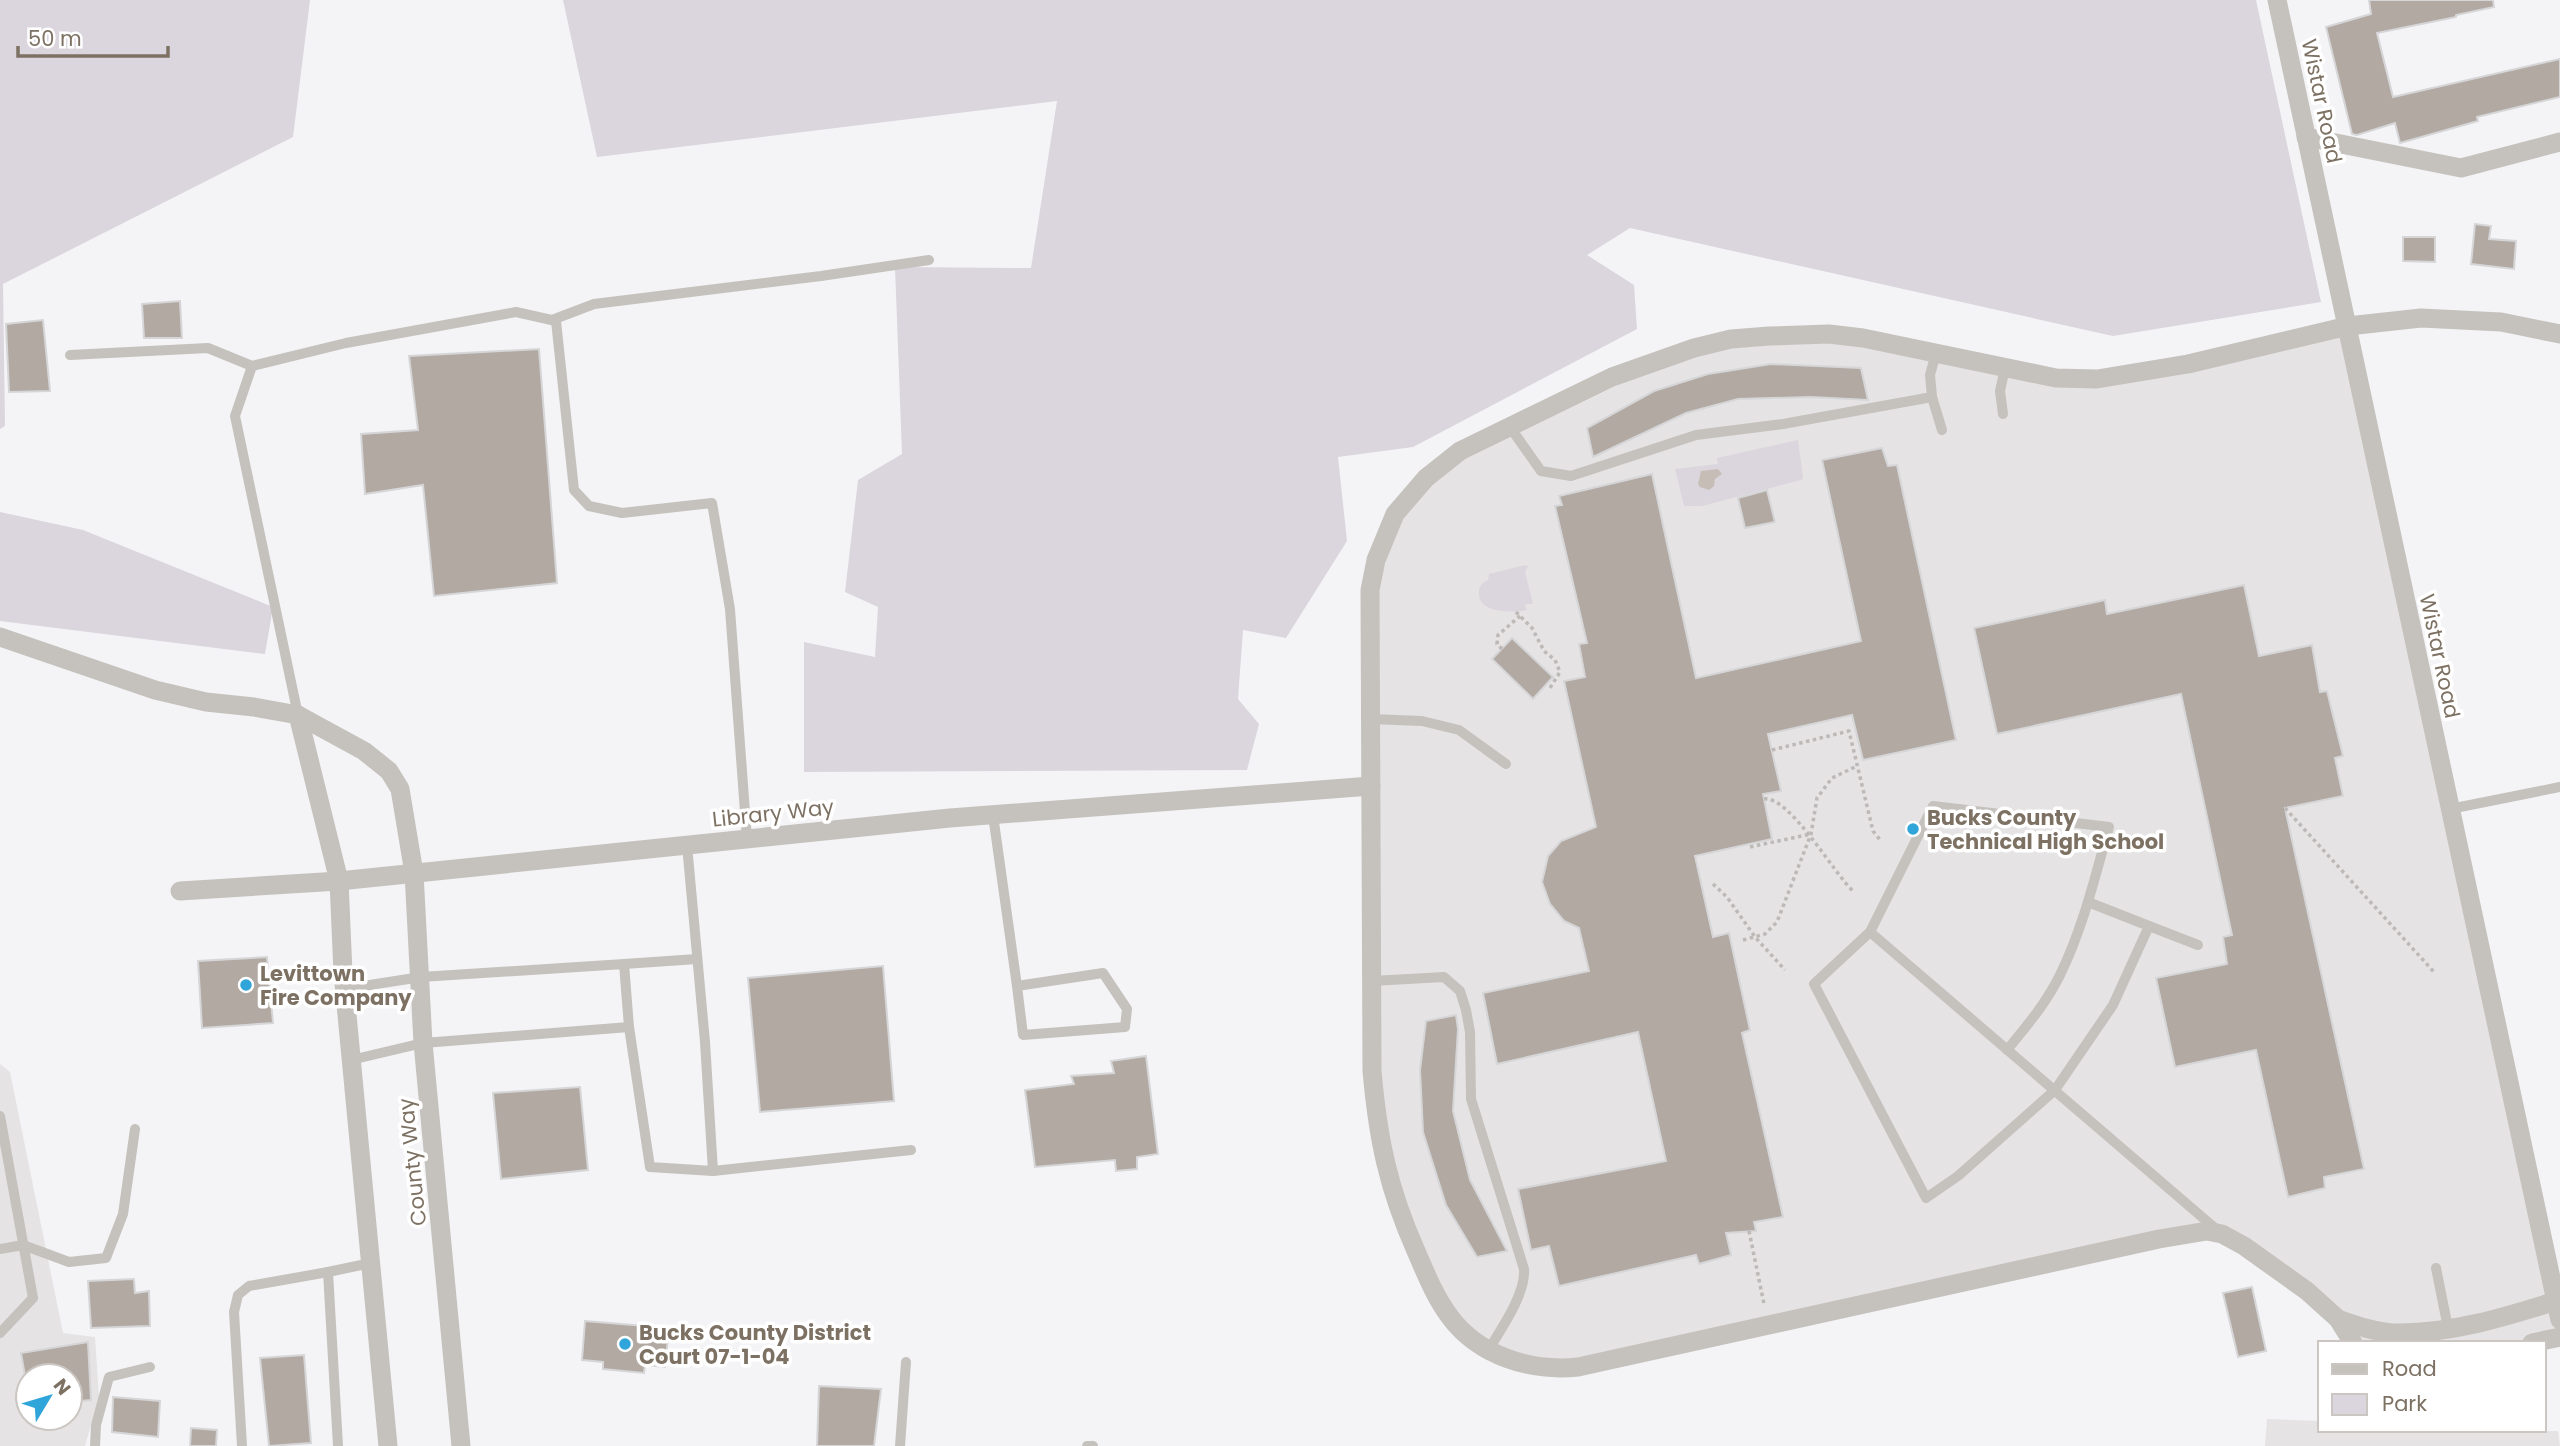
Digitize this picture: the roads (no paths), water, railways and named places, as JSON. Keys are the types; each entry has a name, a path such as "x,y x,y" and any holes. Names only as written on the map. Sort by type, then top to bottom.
{"street":[{"name":"Wistar Road","path":"2277,0 2559,1313"},
{"path":"2306,137 2461,168 2560,142"},
{"path":"2352,1341 2338,1319 2307,1292 2244,1246 2222,1234 2207,1231 2159,1239 1578,1367 1559,1369 1529,1366 1489,1349 1467,1335 1451,1318 1435,1294 1407,1231 1386,1170 1377,1130 1371,1071 1370,719 1370,590 1376,560 1395,514 1426,478 1460,451 1612,377 1652,361 1731,340 1829,334 1863,338 2056,378 2097,379 2188,364 2348,326 2421,318 2446,317 2501,322 2560,334"},
{"path":"0,637 155,690 206,702 298,715 339,881 344,989 388,1446"},
{"name":"County Way","path":"298,715 365,751 389,771 403,800 414,873 423,1043 461,1446"},
{"name":"Library Way","path":"180,891 339,881 993,815 1371,786"},
{"path":"2338,1319 2393,1333 2448,1328 2507,1316 2559,1313"},
{"path":"2541,1341 2560,1337"}],"lane":[{"path":"552,320 594,304 929,260"},
{"path":"70,355 208,348 252,366 346,342 516,312 556,321 574,490 589,506 622,513 712,503 730,610 747,839"},
{"path":"1936,353 1930,375 1942,429"},
{"path":"252,366 235,416 298,715"},
{"path":"2003,414 2000,391 2005,368"},
{"path":"1510,427 1541,471 1571,476 1696,435 1783,424 1933,397"},
{"path":"1370,719 1422,721 1459,730 1506,764"},
{"path":"2450,809 2560,787"},
{"path":"2007,1050 2060,977 2081,926 2109,827 1933,806 1870,932 1814,984 1926,1198 1958,1176 2054,1090 2112,1004 2149,926"},
{"path":"993,815 1023,1035 1125,1027 1127,1009 1103,973 1017,986"},
{"path":"687,845 705,1042 713,1171"},
{"path":"2088,902 2198,945"},
{"path":"1870,932 2222,1234"},
{"path":"344,989 421,977 697,959"},
{"path":"624,964 629,1027 650,1167 713,1171 911,1150"},
{"path":"1372,981 1444,977 1460,991 1471,1032 1471,1099 1525,1279 1505,1323 1489,1349"},
{"path":"351,1060 423,1043 629,1027"},
{"path":"0,1117 33,1298 0,1333"},
{"path":"0,1249 23,1245 69,1262 106,1258 123,1214 135,1129"},
{"path":"242,1446 234,1312 238,1295 249,1286 371,1263"},
{"path":"2436,1268 2448,1328"},
{"path":"328,1272 338,1446"},
{"path":"901,1446 906,1362"},
{"path":"95,1446 96,1425 109,1377 150,1367"},
{"path":"1087,1446 1093,1446"}],"place":[{"name":"Bucks County Technical High School","path":"1913,829"},
{"name":"Levittown Fire Company","path":"246,985"},
{"name":"Bucks County District Court 07-1-04","path":"625,1344"}]}
